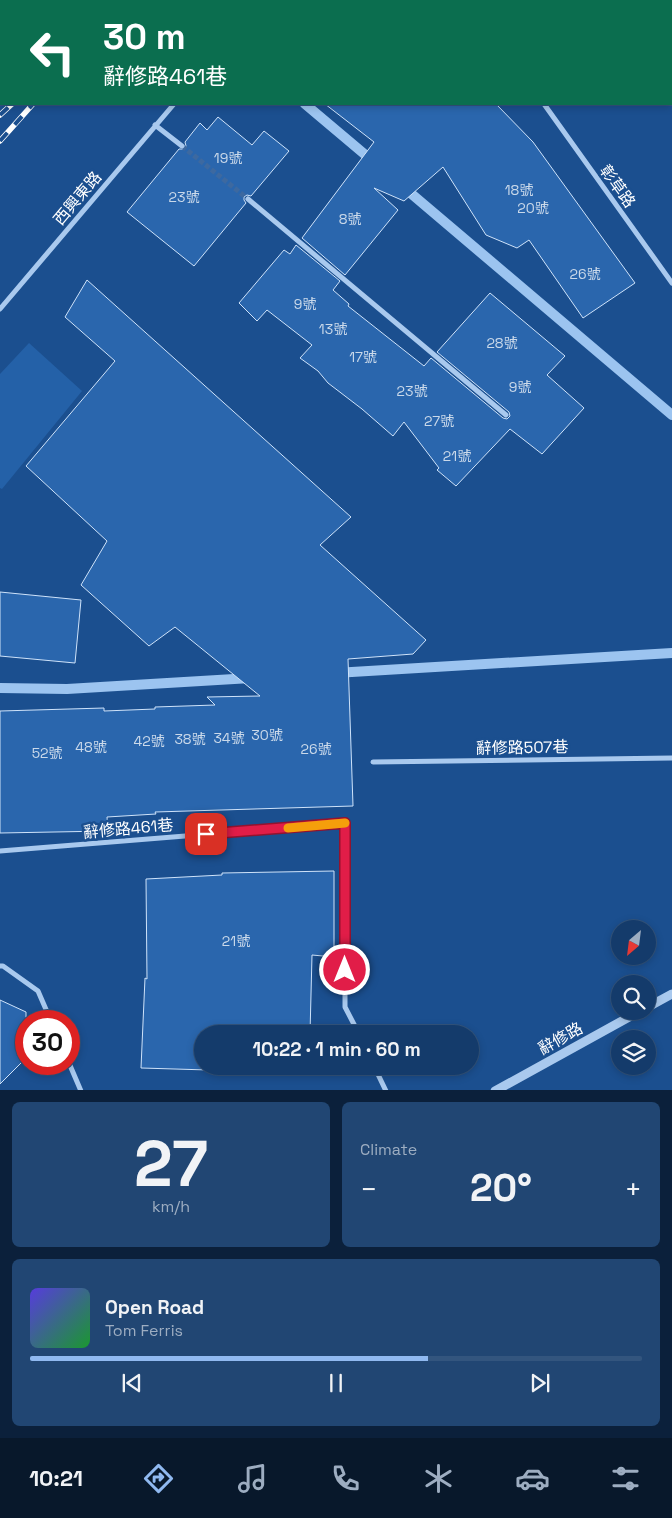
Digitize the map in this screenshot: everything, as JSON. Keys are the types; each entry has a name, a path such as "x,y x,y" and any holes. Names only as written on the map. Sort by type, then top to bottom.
{"street":[{"name":"西興東路","path":"0,309 173,105"},
{"name":"彰草路","path":"545,105 672,283"},
{"path":"155,125 182,146"},
{"path":"248,199 506,416"},
{"name":"辭修路507巷","path":"373,762 672,758"},
{"name":"辭修路461巷","path":"0,851 345,823 346,1007 354,1025"},
{"path":"0,966 3,966 38,991 46,1010"},
{"path":"656,1003 672,994"},
{"name":"辭修路","path":"494,1090 623,1020"},
{"path":"74,1075 81,1090"},
{"path":"378,1075 386,1090"}],"shaded area":[{"path":"29,343 82,391 2,489 0,488 0,374"}],"building":[{"path":"326,105 497,105 533,142 635,283 583,318 529,240 517,248 486,235 443,167 404,201 374,188 398,210 345,275 302,238 374,142"},
{"path":"218,117 252,145 264,131 289,151 251,196 247,195 244,197 246,203 194,266 127,212 179,149 185,149 185,142 200,123 207,130"},
{"path":"296,245 340,281 333,290 349,304 348,306 424,366 431,358 503,418 507,419 510,416 509,412 437,352 490,293 565,356 547,375 584,408 542,454 510,429 456,486 437,470 439,468 404,422 393,436 328,383 318,371 300,358 312,345 267,310 257,321 239,303 284,250 290,254"},
{"path":"87,280 351,517 320,545 426,640 413,654 348,659 353,806 155,812 156,814 107,817 108,831 0,833 0,711 104,708 104,711 155,709 155,707 215,705 207,697 260,696 175,627 149,646 81,585 107,541 26,466 115,361 65,317"},
{"path":"0,592 81,600 75,663 0,656"},
{"path":"334,871 334,957 312,955 310,1025 194,1025 194,1070 141,1068 145,978 147,979 146,879 222,875 222,873"},
{"path":"0,1000 22,1010 15,1010 15,1069 0,1084"}],"waterway":[{"path":"306,105 375,163"},
{"path":"401,185 672,415"},
{"path":"335,673 672,653"},
{"path":"0,688 67,689 251,678"}],"tunnel":[{"path":"182,146 248,199"}],"railway":[{"path":"0,115 11,105"},
{"path":"0,141 32,105"}],"slow traffic":[{"path":"288,828 345,823"}],"route":[{"path":"206,834 345,823 345,970"}]}
